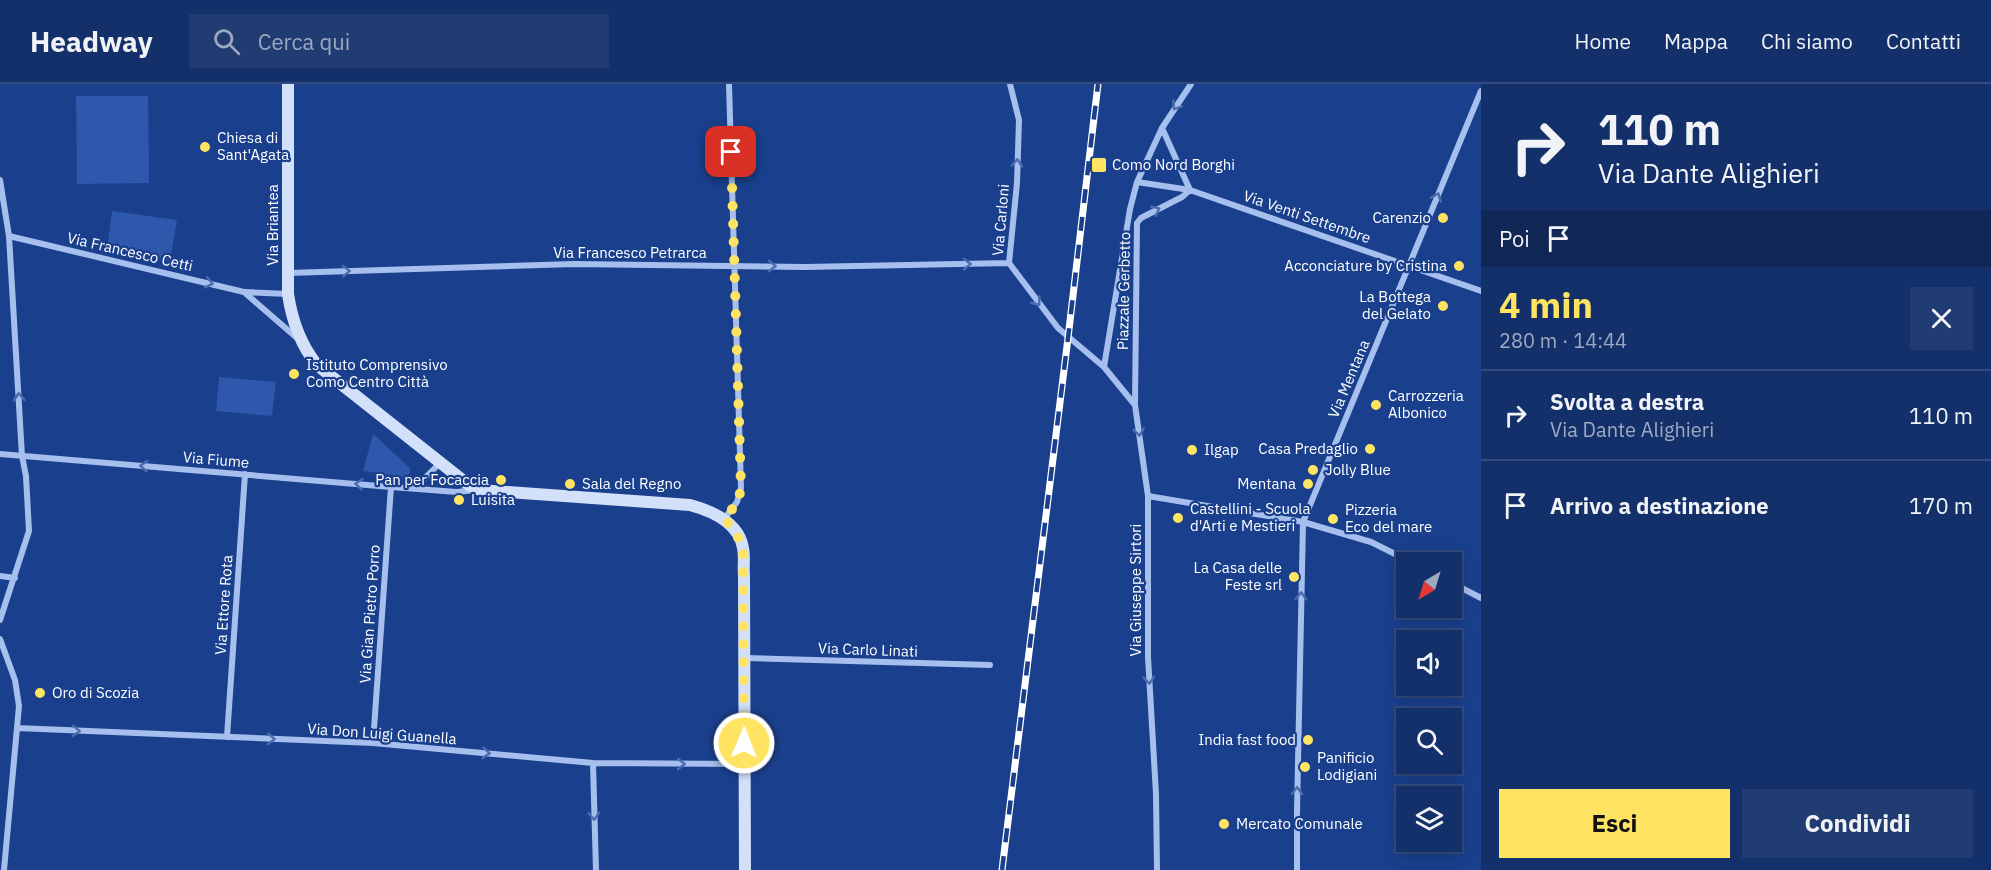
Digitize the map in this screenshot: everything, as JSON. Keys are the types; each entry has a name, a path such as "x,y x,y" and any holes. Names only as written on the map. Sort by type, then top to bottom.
{"main road":[{"name":"Via Briantea","path":"288,84 288,294 290,310 300,341 306,352 326,373 470,486 480,490"},
{"path":"480,490 690,505 713,512 733,528 743,547 745,870"}],"street":[{"path":"724,519 738,502 741,488 729,84"},
{"name":"Via Carloni","path":"1010,84 1019,120 1017,183 1009,263 1058,328 1104,367"},
{"name":"Piazzale Gerbetto","path":"1104,367 1130,209 1137,182 1162,128 1191,84"},
{"name":"Via Mentana","path":"1297,870 1303,522 1481,91"},
{"path":"1162,128 1190,190"},
{"path":"0,180 9,236 22,456 26,476 29,531 0,620"},
{"path":"1137,182 1190,190"},
{"name":"Piazzale Gerbetto","path":"1135,405 1137,223 1141,218 1182,197 1190,190"},
{"name":"Via Venti Settembre","path":"1190,190 1481,291"},
{"name":"Via Francesco Cetti","path":"9,236 244,292 288,294"},
{"name":"Via Francesco Petrarca","path":"288,273 574,264 806,267 1009,263"},
{"name":"Via Francesco Cetti","path":"244,292 300,341"},
{"path":"1104,367 1135,405"},
{"name":"Via Giuseppe Sirtori","path":"1135,405 1148,496 1148,657 1156,794 1156,870"},
{"name":"Via Fiume","path":"0,454 391,487 458,492 480,490"},
{"path":"408,488 426,478 440,463"},
{"name":"Via Ettore Rota","path":"227,737 245,474"},
{"name":"Via Gian Pietro Porro","path":"373,743 391,487"},
{"path":"1148,496 1303,522 1371,542 1396,554"},
{"path":"0,576 15,578"},
{"path":"1462,588 1481,598"},
{"path":"0,639 17,687 19,706 4,870"},
{"name":"Via Carlo Linati","path":"745,658 990,665"},
{"name":"Via Don Luigi Guanella","path":"17,728 373,743 593,762 744,764"},
{"path":"593,762 596,870"}],"shaded area":[{"path":"76,96 148,96 149,183 77,184"},
{"path":"112,211 177,220 170,261 107,251"},
{"path":"219,377 276,382 272,416 216,411"},
{"path":"373,434 410,468 410,473 404,477 363,471"}],"railway":[{"path":"1002,870 1098,84"}],"place":[{"name":"Chiesa di Sant'Agata","path":"205,147"},
{"name":"Como Nord Borghi","path":"1099,165"},
{"name":"Carenzio","path":"1443,218"},
{"name":"Acconciature by Cristina","path":"1459,266"},
{"name":"La Bottega del Gelato","path":"1443,306"},
{"name":"Istituto Comprensivo Como Centro Città","path":"294,374"},
{"name":"Carrozzeria Albonico","path":"1376,405"},
{"name":"Casa Predaglio","path":"1370,449"},
{"name":"Ilgap","path":"1192,450"},
{"name":"Jolly Blue","path":"1313,470"},
{"name":"Pan per Focaccia","path":"501,480"},
{"name":"Sala del Regno","path":"570,484"},
{"name":"Mentana","path":"1308,484"},
{"name":"Luisita","path":"459,500"},
{"name":"Castellini - Scuola d'Arti e Mestieri","path":"1178,518"},
{"name":"Pizzeria Eco del mare","path":"1333,519"},
{"name":"La Casa delle Feste srl","path":"1294,577"},
{"name":"Oro di Scozia","path":"40,693"},
{"name":"India fast food","path":"1308,740"},
{"name":"Panificio Lodigiani","path":"1305,767"},
{"name":"Mercato Comunale","path":"1224,824"}],"route":[{"path":"731,152 741,488 738,502 724,519 733,528 743,547 744,743"}]}
